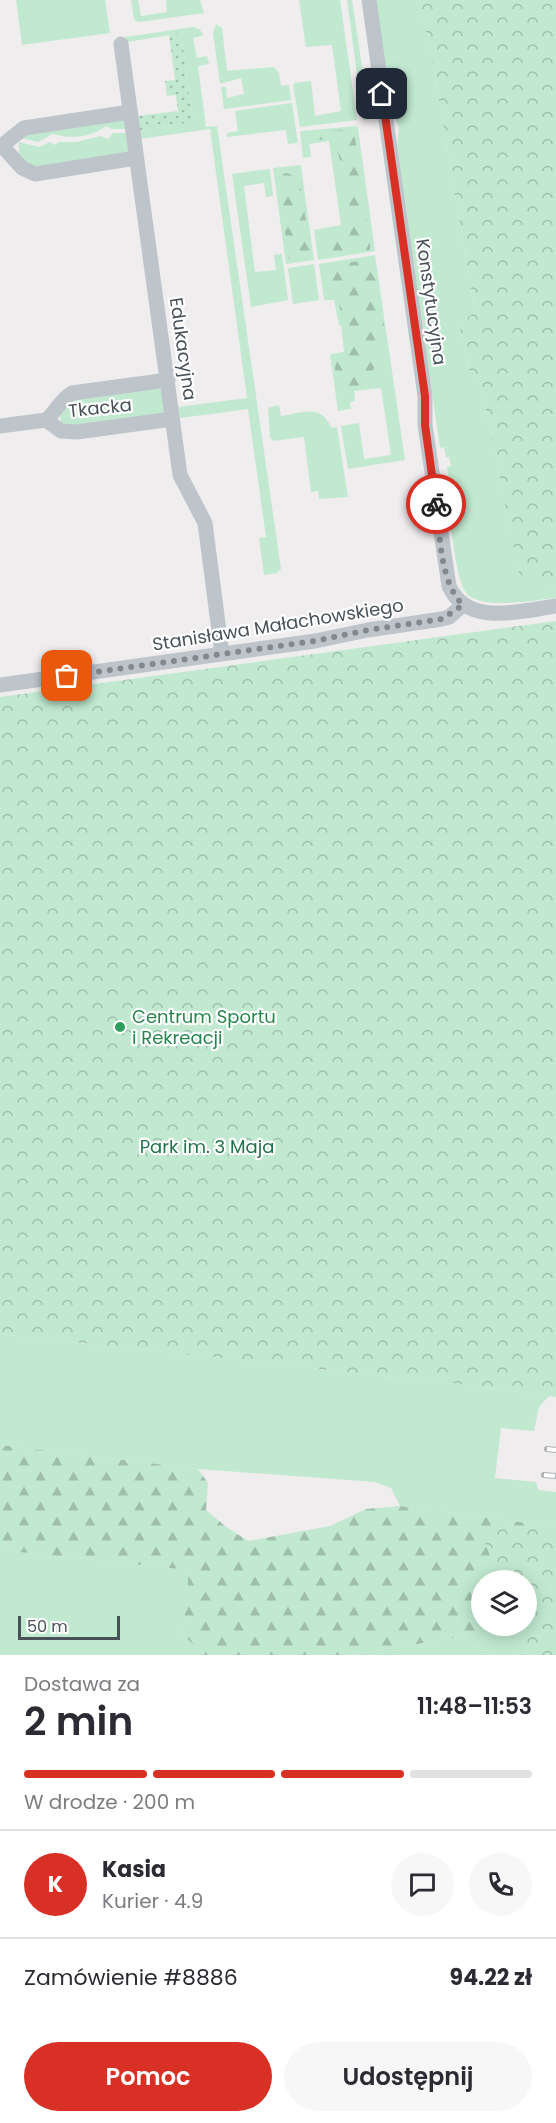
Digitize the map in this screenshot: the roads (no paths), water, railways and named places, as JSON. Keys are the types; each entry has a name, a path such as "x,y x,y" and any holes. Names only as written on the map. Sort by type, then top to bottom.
{"street":[{"name":"Konstytucyjna","path":"369,0 425,396 425,425 446,576 452,592 463,605"},
{"name":"Edukacyjna","path":"121,44 180,475 205,523 222,654"},
{"path":"130,112 24,128 1,147 22,168 35,174 136,158"},
{"path":"46,420 54,413 63,399 72,393 168,380"},
{"name":"Tkacka","path":"0,426 46,420 66,433 172,419"},
{"path":"463,605 471,610 485,613 504,613 556,606"},
{"name":"Stanisława Małachowskiego","path":"0,685 315,641 442,619 463,605"}],"railway":[{"path":"547,1449 556,1450"},
{"path":"544,1475 556,1476"}],"place":[{"name":"Centrum Sportu i Rekreacji","path":"120,1027"}],"park label":[{"name":"Park im. 3 Maja","path":"207,1147"}]}
